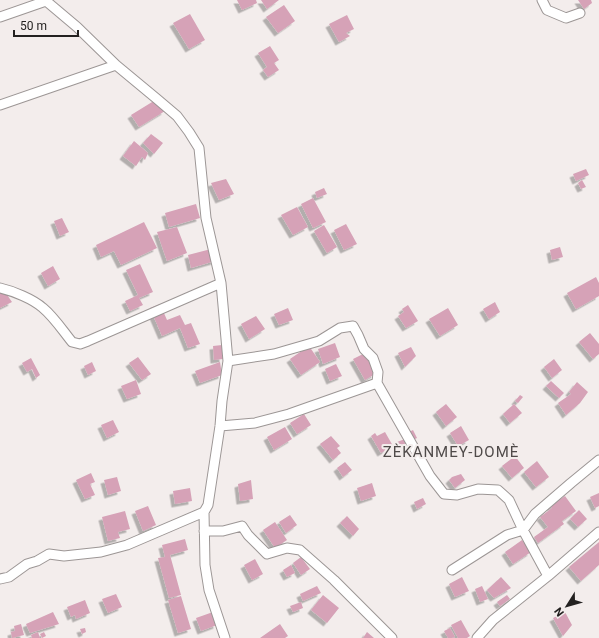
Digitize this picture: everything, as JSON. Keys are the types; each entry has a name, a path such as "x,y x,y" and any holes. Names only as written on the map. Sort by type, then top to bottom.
{"street":[{"path":"0,17 46,0 77,27 116,65 177,116 199,148 206,218 221,283 228,361 208,505 204,512 205,565 209,590 225,638"},
{"path":"542,0 547,10 566,18 580,13"},
{"path":"0,105 116,65"},
{"path":"0,288 11,291 43,307 72,342 80,344 221,283"},
{"path":"228,361 274,354 319,341 340,328 353,326 364,349 373,358 378,372 378,383 430,476 444,494 457,495 478,489 498,490 509,500 523,530 548,576"},
{"path":"220,426 255,423 289,414 378,383"},
{"path":"452,570 507,535 523,530 535,514 599,460"},
{"path":"0,579 9,577 27,564 49,554 64,556 101,552 127,545 204,512"},
{"path":"204,531 223,531 242,526 248,535 267,554 287,548 300,550 334,580 392,638"},
{"path":"477,638 494,620 599,532"}],"building":[{"path":"237,0 256,0 257,3 242,10"},
{"path":"261,0 279,0 267,9"},
{"path":"578,0 591,0 592,3 584,9"},
{"path":"284,5 295,21 278,33 266,17"},
{"path":"190,14 205,40 189,49 173,23"},
{"path":"347,15 354,29 346,33 350,36 339,42 329,24"},
{"path":"270,46 279,60 274,63 279,70 268,77 263,70 267,67 258,53"},
{"path":"157,99 165,111 139,127 131,115"},
{"path":"151,134 163,143 154,154 143,143"},
{"path":"134,141 148,153 145,160 142,157 136,166 123,156"},
{"path":"586,169 589,175 576,181 573,174"},
{"path":"226,179 234,194 219,200 211,183"},
{"path":"582,180 586,187 581,189 578,183"},
{"path":"324,188 327,194 317,198 315,192"},
{"path":"313,198 326,222 313,228 301,204"},
{"path":"196,204 200,218 169,227 165,213"},
{"path":"297,207 308,227 293,235 281,215"},
{"path":"62,218 69,232 60,236 54,221"},
{"path":"144,222 157,248 121,265 114,251 101,257 96,245"},
{"path":"346,224 357,244 344,250 334,230"},
{"path":"324,225 337,247 327,253 314,231"},
{"path":"177,227 187,253 167,261 157,232"},
{"path":"560,247 563,257 552,260 550,250"},
{"path":"211,249 215,261 191,268 188,255"},
{"path":"140,264 153,292 139,298 143,305 130,311 125,301 138,295 126,270"},
{"path":"53,266 60,279 48,286 41,273"},
{"path":"596,277 599,283 599,296 576,309 567,293"},
{"path":"3,289 12,302 0,308 0,290"},
{"path":"495,302 500,312 489,319 483,309"},
{"path":"160,304 167,320 180,315 185,325 191,323 200,344 188,348 180,328 162,336 150,308"},
{"path":"408,305 418,321 406,328 398,316 404,312 402,309"},
{"path":"288,308 293,320 279,325 274,314"},
{"path":"448,308 458,325 440,336 429,319"},
{"path":"256,316 265,329 249,339 241,324"},
{"path":"590,333 599,344 599,354 593,359 579,342"},
{"path":"335,343 340,357 323,364 318,349"},
{"path":"222,345 223,359 214,360 213,346"},
{"path":"309,346 320,362 301,375 290,359"},
{"path":"411,347 416,356 405,367 398,353"},
{"path":"365,353 375,374 365,380 353,359"},
{"path":"138,357 151,374 142,380 129,363"},
{"path":"31,358 40,375 36,378 32,369 27,372 22,363"},
{"path":"554,359 562,370 552,378 544,367"},
{"path":"92,362 96,371 88,375 84,366"},
{"path":"220,362 222,375 200,383 195,371"},
{"path":"336,364 342,376 330,381 325,369"},
{"path":"136,380 141,394 127,399 121,386"},
{"path":"551,381 564,393 559,398 546,386"},
{"path":"577,382 588,392 580,403 566,415 558,403 571,394 569,392"},
{"path":"520,395 523,397 518,403 515,401"},
{"path":"446,404 457,417 446,426 436,412"},
{"path":"514,404 522,413 510,423 503,414"},
{"path":"304,414 311,425 297,434 290,423"},
{"path":"113,420 119,432 107,438 101,425"},
{"path":"461,426 469,440 458,446 450,433"},
{"path":"285,427 292,439 274,450 267,437"},
{"path":"413,430 417,438 413,440 409,432"},
{"path":"385,432 393,446 381,453 371,436 375,433 377,436"},
{"path":"331,436 340,446 337,448 341,453 333,460 320,444"},
{"path":"405,439 407,443 399,446 397,442"},
{"path":"515,456 524,468 512,478 502,466"},
{"path":"537,461 549,477 536,487 524,472"},
{"path":"345,462 352,470 343,477 337,468"},
{"path":"91,473 95,482 90,484 95,495 85,499 76,480"},
{"path":"461,474 465,480 455,488 449,480 452,477"},
{"path":"117,477 121,491 108,495 104,480"},
{"path":"251,480 253,499 240,501 238,484"},
{"path":"372,483 376,496 361,501 357,488"},
{"path":"190,488 192,501 175,504 173,491"},
{"path":"599,493 599,506 595,508 590,497"},
{"path":"565,496 576,511 562,521 564,524 538,543 534,537 548,527 540,517 552,508 550,506"},
{"path":"423,498 426,504 417,509 414,502"},
{"path":"148,506 156,525 143,531 135,511"},
{"path":"579,510 587,519 578,527 570,519"},
{"path":"125,511 130,529 118,532 120,538 108,541 102,517"},
{"path":"290,515 297,525 286,533 279,522"},
{"path":"347,516 359,529 353,536 340,523"},
{"path":"275,522 287,540 275,548 263,530"},
{"path":"185,539 188,550 170,555 181,595 169,598 158,558 165,557 162,545"},
{"path":"522,540 531,552 513,564 505,552"},
{"path":"599,542 599,565 581,581 569,567"},
{"path":"301,557 310,569 301,575 293,563"},
{"path":"255,559 263,574 252,580 244,565"},
{"path":"291,565 295,573 287,577 283,570"},
{"path":"462,577 469,591 455,597 449,584"},
{"path":"501,577 511,588 494,598 487,590"},
{"path":"317,586 321,593 303,601 300,594"},
{"path":"482,586 488,599 480,602 475,589"},
{"path":"116,594 122,607 108,613 102,599"},
{"path":"323,595 339,608 327,623 311,610"},
{"path":"507,595 510,599 500,606 497,602"},
{"path":"181,596 191,629 178,633 168,600"},
{"path":"85,600 90,613 76,619 75,615 71,617 67,607"},
{"path":"301,602 303,608 293,612 290,606"},
{"path":"53,612 59,624 30,633 26,624"},
{"path":"213,612 217,625 201,631 196,618"},
{"path":"565,612 572,625 563,636 553,618"},
{"path":"461,620 470,636 467,638 458,638 451,625"},
{"path":"21,624 24,635 12,638 11,632 15,631 14,626"},
{"path":"280,624 288,636 285,638 260,638"},
{"path":"85,628 86,632 82,634 80,629"},
{"path":"450,628 455,637 448,638 444,631"},
{"path":"38,632 40,638 32,638 31,635"},
{"path":"44,632 46,636 42,638 40,634"},
{"path":"367,632 374,638 363,638"}],"district":[{"name":"ZÈKANMEY-DOMÈ","path":"451,452"}]}
